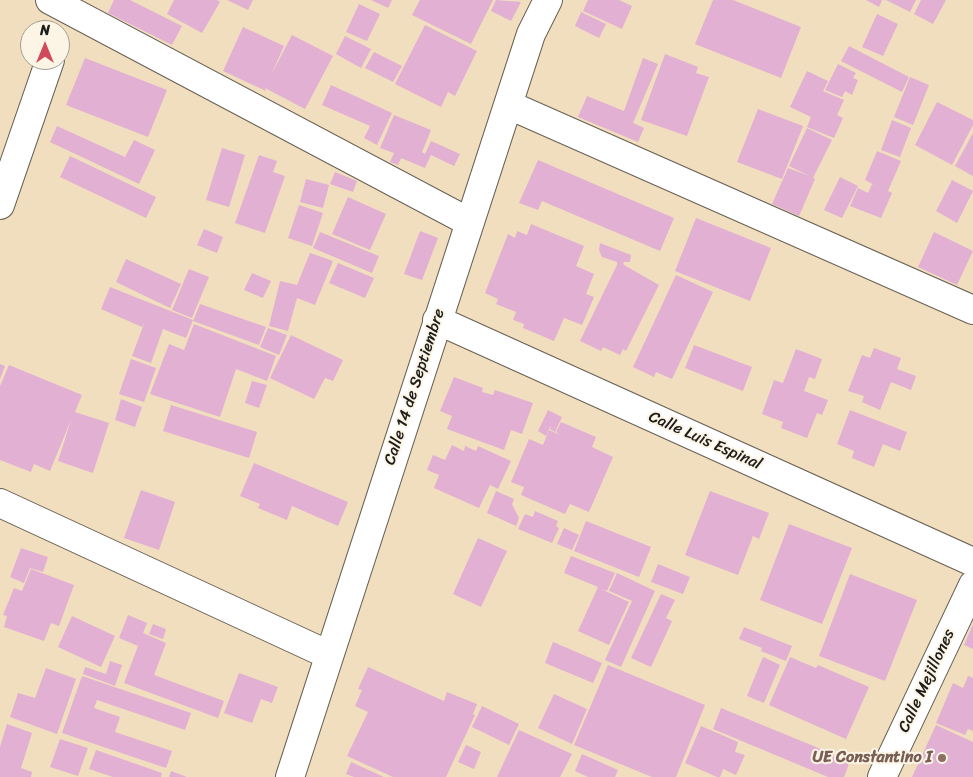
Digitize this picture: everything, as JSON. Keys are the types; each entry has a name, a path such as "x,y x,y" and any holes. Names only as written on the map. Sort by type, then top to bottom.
{"street":[{"name":"Calle 14 de Septiembre","path":"290,777 436,320 509,105 531,34 548,0"},
{"path":"59,13 469,222"},
{"path":"0,205 47,70"},
{"path":"509,105 973,310"},
{"name":"Calle Luis Espinal","path":"436,320 973,562"},
{"path":"0,503 329,655"},
{"name":"Calle Mejillones","path":"882,777 973,585"}],"building":[{"path":"114,0 130,0 182,26 172,45 108,13"},
{"path":"174,0 217,0 220,2 202,33 167,14"},
{"path":"227,0 253,0 248,10"},
{"path":"371,0 392,0 388,8"},
{"path":"420,0 493,0 471,44 412,15"},
{"path":"496,0 521,2 511,21 491,11"},
{"path":"588,0 619,0 632,6 622,29 583,11"},
{"path":"713,0 733,0 801,27 781,78 695,44"},
{"path":"866,0 882,0 879,7"},
{"path":"886,0 916,0 910,12"},
{"path":"921,0 946,0 933,24 914,14"},
{"path":"359,4 380,14 367,41 346,32"},
{"path":"581,12 606,24 599,38 575,26"},
{"path":"877,14 898,24 883,56 862,47"},
{"path":"425,25 477,51 455,96 448,92 441,107 395,84"},
{"path":"243,27 284,46 271,75 292,35 333,56 305,109 265,88 266,91 223,71"},
{"path":"345,36 371,49 361,68 336,54"},
{"path":"849,46 909,77 902,92 841,61"},
{"path":"374,52 402,66 393,82 365,68"},
{"path":"665,54 698,67 696,73 709,77 687,136 641,120"},
{"path":"85,58 167,90 148,137 66,105"},
{"path":"643,58 658,64 633,123 644,128 638,142 578,117 587,96 624,111"},
{"path":"838,64 856,73 853,78 858,80 852,95 845,91 842,97 825,90"},
{"path":"807,71 828,81 823,91 844,100 837,115 843,118 834,138 807,127 811,117 790,107"},
{"path":"910,77 929,85 913,125 894,117"},
{"path":"331,85 392,113 377,145 364,138 370,126 322,105"},
{"path":"937,102 973,120 973,125 952,165 915,145"},
{"path":"758,109 803,126 782,179 737,162"},
{"path":"394,115 431,130 422,152 425,154 431,141 460,154 454,166 431,155 425,168 401,158 398,165 390,162 394,153 380,148"},
{"path":"892,120 911,128 900,157 881,150"},
{"path":"57,126 125,157 134,140 155,150 139,184 50,142"},
{"path":"807,128 832,140 813,178 815,179 799,216 772,204 788,168 810,176 789,166"},
{"path":"973,133 973,176 955,166"},
{"path":"222,148 245,155 229,207 206,200"},
{"path":"877,151 901,161 888,191 892,193 881,218 850,206 858,188 868,193 872,184 880,188 865,180"},
{"path":"259,155 277,161 273,172 285,176 265,233 235,223"},
{"path":"70,156 156,197 146,218 60,177"},
{"path":"538,160 674,218 660,251 542,201 538,210 519,203"},
{"path":"335,172 357,181 353,192 330,184"},
{"path":"840,177 858,186 842,218 824,210"},
{"path":"306,179 329,185 323,208 300,202"},
{"path":"952,180 973,191 957,223 936,211"},
{"path":"348,197 386,214 370,250 332,234"},
{"path":"299,205 323,213 312,246 288,238"},
{"path":"696,218 771,248 750,301 675,271"},
{"path":"531,224 584,246 576,266 594,274 586,294 594,297 582,325 564,318 554,341 523,328 524,324 513,320 516,312 496,304 498,299 485,293 508,234 515,238 517,231 527,235"},
{"path":"204,229 223,237 217,253 197,245"},
{"path":"420,231 438,238 422,280 404,274"},
{"path":"320,232 379,256 372,273 313,248"},
{"path":"934,232 973,251 957,285 918,267"},
{"path":"600,243 631,255 630,262 623,262 624,265 659,285 626,351 623,349 620,355 603,347 601,351 580,341 617,265 617,262 602,257 599,250"},
{"path":"310,253 333,261 315,305 297,298 288,331 269,326 280,281 297,285"},
{"path":"126,259 181,284 170,308 116,282"},
{"path":"338,263 374,278 365,298 329,283"},
{"path":"189,269 209,277 192,318 172,310"},
{"path":"252,273 271,281 263,298 244,290"},
{"path":"676,275 713,292 672,379 656,372 654,377 633,367"},
{"path":"110,287 193,320 186,338 163,329 151,363 132,356 145,321 142,327 101,309"},
{"path":"200,304 266,327 259,345 193,321"},
{"path":"194,324 276,356 267,381 236,369 220,417 150,394 169,344 184,350"},
{"path":"268,328 287,335 279,355 260,347"},
{"path":"291,335 343,360 333,381 325,378 314,399 270,378"},
{"path":"694,345 752,367 743,391 685,368"},
{"path":"874,348 901,358 897,369 916,376 911,390 891,382 880,410 862,402 864,396 848,391 862,355 870,358"},
{"path":"796,349 822,359 815,379 809,377 804,391 828,400 822,415 817,413 807,438 781,428 783,422 762,414 774,380 783,383"},
{"path":"131,359 156,368 144,402 119,394"},
{"path":"0,364 5,366 0,379"},
{"path":"9,365 82,395 75,412 109,423 93,473 58,461 71,420 50,471 34,464 31,472 0,460 0,386"},
{"path":"454,377 483,388 482,392 493,395 495,390 533,403 522,434 511,430 504,450 447,429 452,416 440,411"},
{"path":"252,381 267,385 259,408 245,403"},
{"path":"121,399 142,407 135,427 115,420"},
{"path":"171,405 257,432 249,458 163,431"},
{"path":"548,410 562,417 555,432 550,429 551,425 546,436 538,431"},
{"path":"850,410 907,432 900,451 883,444 874,467 852,458 854,451 837,444"},
{"path":"561,422 596,437 592,447 613,457 589,512 570,504 565,514 521,495 524,487 511,482 529,439 543,445 549,430 560,435 556,432"},
{"path":"452,445 464,451 465,446 476,451 478,446 511,461 498,489 490,485 479,508 434,488 439,475 427,470 433,455 445,460"},
{"path":"254,463 348,502 338,526 292,506 287,520 258,508 260,504 240,496"},
{"path":"141,490 175,502 159,550 124,538"},
{"path":"496,491 514,499 512,504 519,518 516,526 487,513"},
{"path":"710,491 769,513 759,539 753,536 738,575 685,555"},
{"path":"535,511 558,521 556,526 559,528 552,543 518,529 525,514 533,517"},
{"path":"586,521 651,547 639,577 574,551"},
{"path":"789,524 852,548 822,624 760,600"},
{"path":"564,528 579,535 572,550 557,544"},
{"path":"478,538 507,551 481,607 453,594"},
{"path":"21,548 48,557 43,572 30,568 24,583 10,577"},
{"path":"571,556 615,573 607,591 601,589 629,602 609,645 578,631 598,587 564,573"},
{"path":"658,564 690,577 683,594 651,582"},
{"path":"31,569 74,585 59,626 51,623 44,641 4,627 7,616 3,615 14,588 22,591"},
{"path":"617,573 655,591 621,667 605,660 632,601 609,591"},
{"path":"850,574 917,600 885,681 819,656"},
{"path":"661,594 675,600 666,618 672,621 651,667 631,658"},
{"path":"128,615 147,623 143,633 166,643 154,675 224,701 218,718 124,683 138,646 119,638"},
{"path":"72,616 115,636 101,667 58,647"},
{"path":"153,624 166,629 163,639 149,634"},
{"path":"973,624 973,649 964,645"},
{"path":"744,627 792,646 786,661 761,651 762,648 739,639"},
{"path":"553,642 602,663 593,683 545,663"},
{"path":"763,657 780,665 764,703 747,696"},
{"path":"790,657 816,668 818,665 869,687 846,739 769,705"},
{"path":"110,661 122,665 115,686 83,674 85,667 106,674"},
{"path":"608,665 705,705 676,777 652,777 574,745"},
{"path":"368,667 444,701 447,692 477,704 473,714 475,715 446,777 393,777 347,756 368,712 355,706 362,690 358,689"},
{"path":"46,668 76,679 57,734 10,717 18,693 35,698"},
{"path":"239,673 278,687 272,703 261,699 252,723 224,713"},
{"path":"82,676 191,713 185,730 97,700 94,708 120,717 115,732 172,751 166,768 62,733"},
{"path":"968,676 973,678 973,731 968,729 965,735 936,723 953,683 963,688"},
{"path":"554,694 587,709 572,744 538,728"},
{"path":"482,706 519,724 509,745 472,727"},
{"path":"721,708 850,761 844,777 828,777 713,729"},
{"path":"7,724 32,733 21,768 32,772 31,777 0,777 0,747"},
{"name":"UE Constantino I","path":"936,725 973,742 973,777 912,777"},
{"path":"701,726 738,742 735,752 745,755 736,775 723,769 720,777 717,777 685,763"},
{"path":"519,730 572,754 560,777 497,777"},
{"path":"60,739 88,748 78,776 50,767"},
{"path":"466,745 481,752 474,769 458,762"},
{"path":"96,750 162,773 161,777 113,777 89,769"},
{"path":"582,754 618,770 615,777 588,777 575,771"},
{"path":"351,762 384,777 354,777 346,774"},
{"path":"171,771 187,777 169,777"}],"place":[{"name":"UE Constantino I","path":"942,758"}]}
